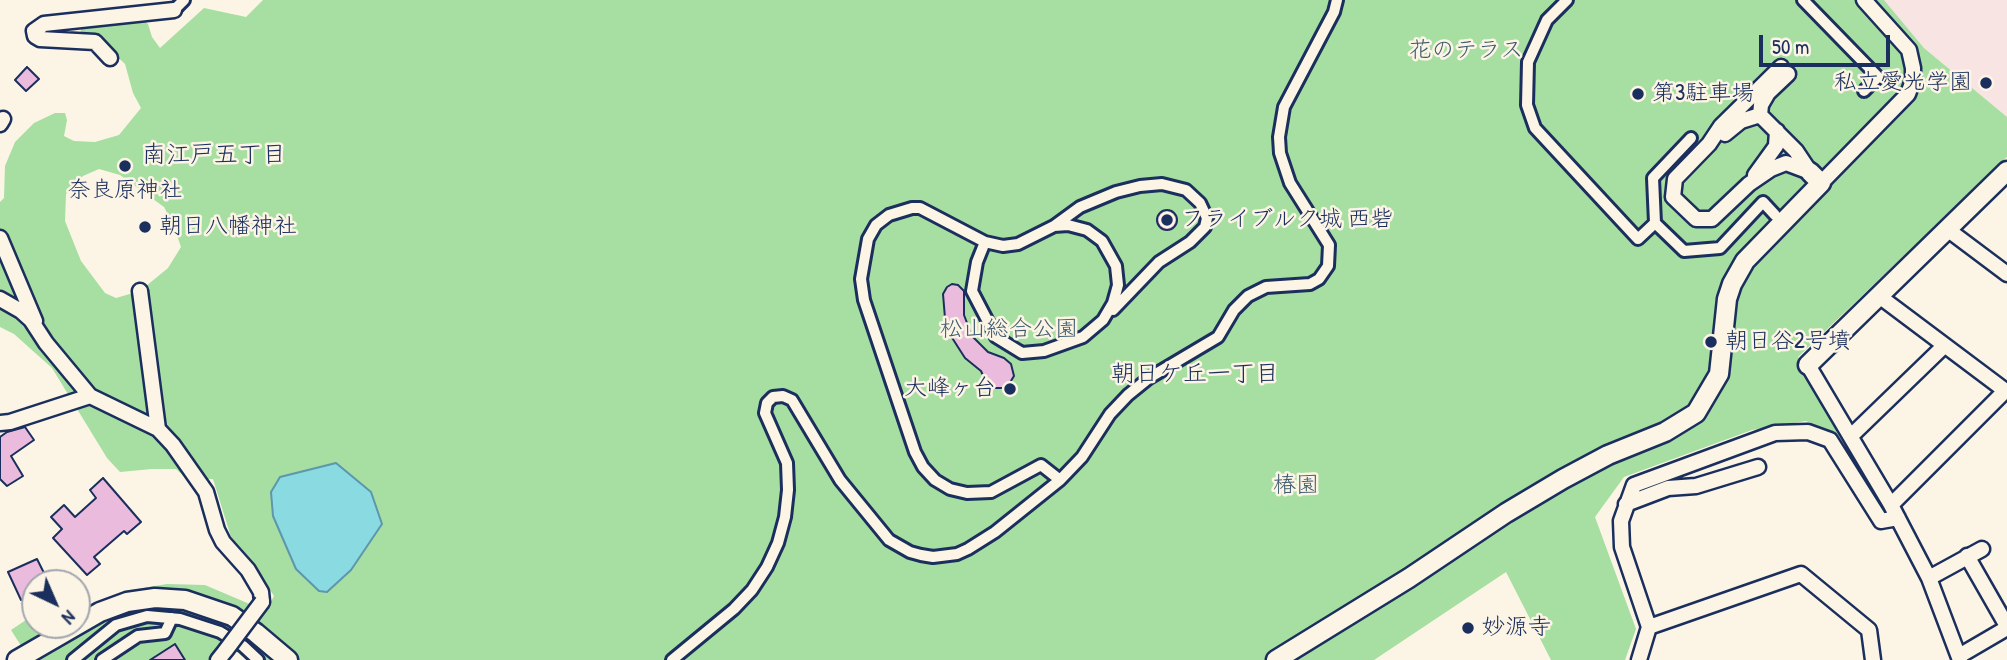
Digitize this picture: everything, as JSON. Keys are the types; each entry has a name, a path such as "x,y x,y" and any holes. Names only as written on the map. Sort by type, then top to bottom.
{"street":[{"path":"672,660 734,609 752,590 778,543 788,490 787,463 765,412 767,403 773,397 780,395 792,400 840,480 889,540 910,552 945,556 968,549 995,532 1060,480 1082,457 1110,414 1128,395 1149,378 1219,337 1234,310 1248,296 1266,287 1310,284 1326,270 1330,255 1329,244 1290,183 1282,161 1279,137 1284,107 1334,12 1337,0"},
{"path":"1567,0 1547,20 1528,62 1527,104 1535,128 1638,239 1654,223"},
{"path":"1803,0 1878,77 1864,91"},
{"path":"1276,660 1563,479 1608,454 1665,432 1696,412 1719,374 1727,299 1739,270 1816,178 1908,93 1913,80 1909,50 1864,0"},
{"path":"110,58 95,41 40,39 35,36 34,31 44,24 128,7 179,5"},
{"path":"1709,144 1721,126 1784,70 1761,105 1760,115"},
{"path":"1753,115 1760,115 1777,131 1816,178 1786,163 1771,169 1749,184 1712,219 1696,219 1674,197 1675,179 1709,144 1753,115"},
{"path":"1749,184 1776,146 1777,131"},
{"path":"1691,138 1653,178 1654,223 1684,251 1720,248 1763,202 1775,215"},
{"path":"1967,556 2007,627 1960,658 1929,578 1851,436 1808,365 2007,171"},
{"path":"985,242 977,262 972,291 996,337 1022,353 1044,351 1083,337 1103,320 1152,268 1190,242 1205,227 1207,218 1200,202 1186,190 1162,184 1116,192 1080,207 1054,226 1018,244 1003,246 985,242 920,208 904,209 889,215 876,225 865,247 861,279 864,300 915,452 923,467 935,480 950,489 967,493 991,492 1041,465 1060,480"},
{"path":"1054,226 1068,225 1087,230 1102,241 1113,257 1118,285 1113,303 1103,320"},
{"path":"1947,229 2007,274"},
{"path":"0,238 46,344 90,396 158,429 173,445 206,492 223,542 248,570 261,592 261,603 222,655"},
{"path":"140,291 158,429"},
{"path":"1639,660 1649,627 1622,547 1621,522 1634,485 1775,433 1808,432 1830,440 1881,521 1894,512 2006,392 1879,296"},
{"path":"0,299 21,311 40,331"},
{"path":"1851,436 1944,346"},
{"path":"0,423 90,396"},
{"path":"1626,504 1668,488 1696,486 1758,467"},
{"path":"1929,578 1982,548"},
{"path":"1649,627 1801,574 1869,630 1873,660"},
{"path":"17,660 100,612 127,601 155,598 184,600 232,616 288,660"},
{"path":"74,660 116,625 147,616 172,618 220,632 243,646 258,660"},
{"path":"102,660 138,636 165,633 172,618"}],"shaded area":[{"name":"私立愛光学園","path":"1884,0 2007,0 2007,117 1924,48"}],"green space":[{"name":"松山総合公園","path":"263,0 1884,0 1924,48 2007,117 2007,157 1798,357 1839,436 1806,421 1752,430 1624,477 1595,517 1636,629 1625,660 1551,660 1506,572 1374,660 247,660 224,642 209,660 30,660 11,630 21,623 21,639 91,639 91,605 125,591 167,584 205,585 266,611 274,596 248,556 231,537 213,479 187,479 176,469 120,472 107,458 52,368 14,334 0,327 0,202 4,198 5,166 15,142 34,123 55,113 65,113 67,120 64,136 74,141 95,142 119,135 141,108 133,93 125,64 98,38 80,33 83,25 143,20 148,24 152,37 160,48 204,8 246,17","holes":["99,169 120,175 164,207 181,247 168,268 140,291 116,298 105,293 81,261 65,221 66,194 83,176"]}],"water":[{"path":"336,463 371,492 382,524 351,570 327,592 319,591 296,569 273,516 271,492 280,477"}],"building":[{"path":"27,67 39,79 26,91 15,80"},
{"name":"フライブルク城 西砦","path":"1167,210 1174,213 1177,220 1174,227 1167,230 1160,227 1157,220 1160,213"},
{"path":"952,284 958,285 964,291 964,315 972,336 988,352 1011,364 1014,376 1004,388 994,388 987,384 981,371 965,358 949,333 943,294"},
{"path":"25,427 34,440 11,456 23,476 7,486 0,479 0,437"},
{"path":"103,478 141,522 127,534 124,531 94,557 100,564 91,572 91,569 81,569 53,538 62,529 51,517 64,505 75,517 96,498 90,490"},
{"path":"37,559 42,569 21,569 21,600 8,572"},
{"path":"175,644 185,660 150,660"}],"place":[{"name":"私立愛光学園","path":"1986,83"},
{"name":"第3駐車場","path":"1638,94"},
{"name":"奈良原神社","path":"125,166"},
{"name":"フライブルク城 西砦","path":"1167,220"},
{"name":"朝日八幡神社","path":"145,227"},
{"name":"朝日谷2号墳","path":"1711,342"},
{"name":"大峰ヶ台","path":"1010,389"},
{"name":"妙源寺","path":"1468,628"}],"district":[{"name":"南江戸五丁目","path":"214,156"},
{"name":"朝日ケ丘一丁目","path":"1195,375"}],"park label":[{"name":"花のテラス","path":"1466,51"},
{"name":"椿園","path":"1296,486"}]}
